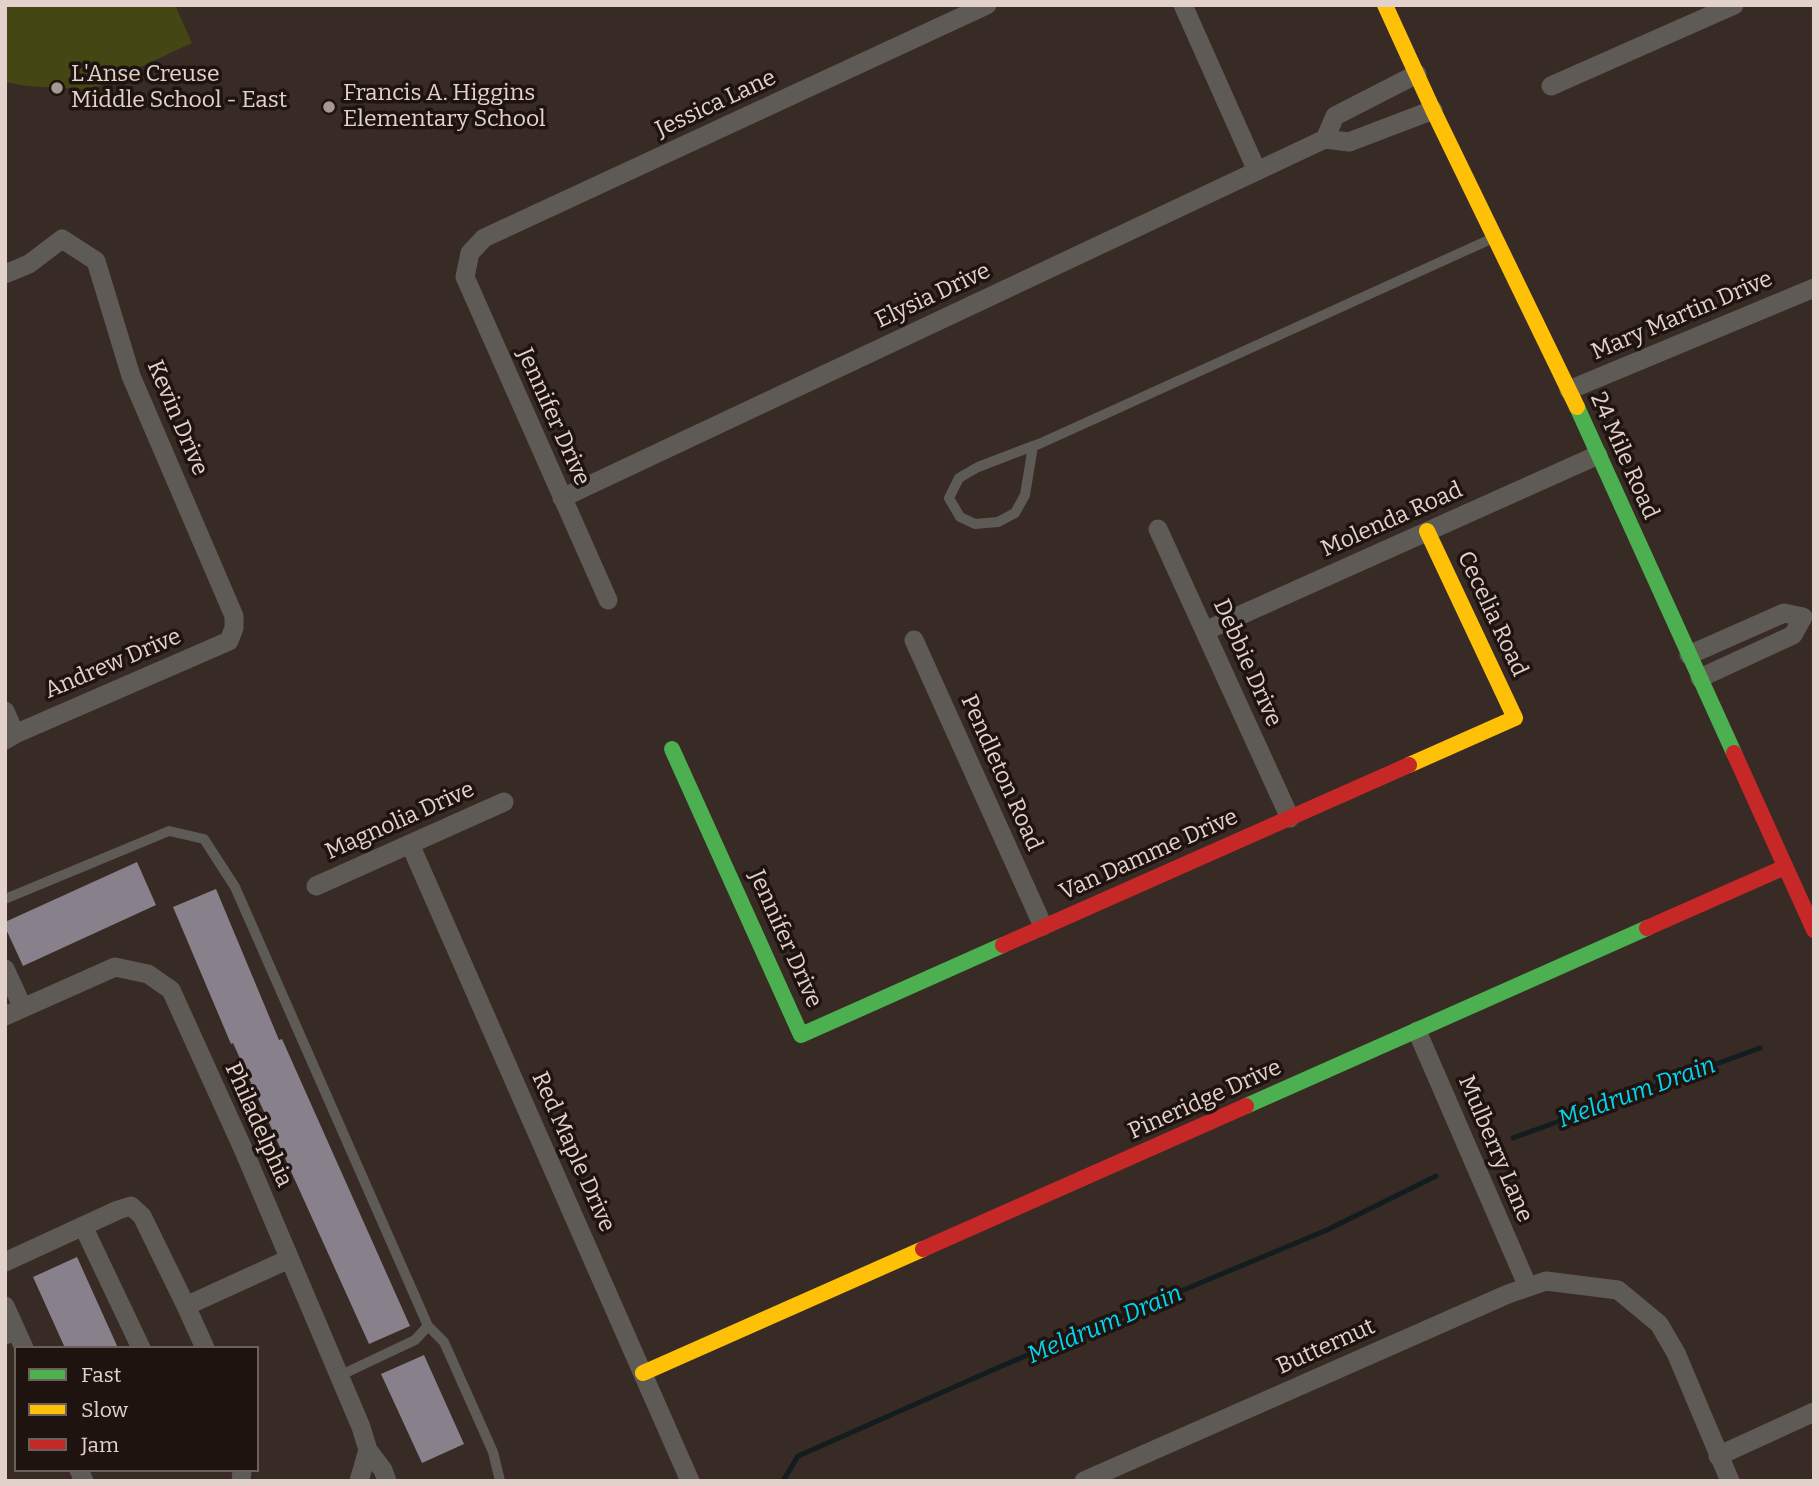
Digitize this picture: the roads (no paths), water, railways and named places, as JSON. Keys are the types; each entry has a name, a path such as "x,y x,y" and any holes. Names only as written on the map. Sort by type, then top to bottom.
{"street":[{"name":"Jessica Lane","path":"470,253 484,238 987,5"},
{"path":"1183,5 1256,171"},
{"name":"24 Mile Road","path":"1385,5 1569,390 1814,930"},
{"path":"1551,86 1734,5"},
{"path":"1325,139 1335,116 1417,74"},
{"name":"Elysia Drive","path":"562,498 1325,139 1349,142 1433,110"},
{"name":"Kevin Drive","path":"5,274 29,264 62,239 96,261 131,376 234,617 234,628"},
{"name":"Jennifer Drive","path":"470,253 465,277 608,600"},
{"name":"Mary Martin Drive","path":"1569,390 1814,288"},
{"name":"Molenda Road","path":"1205,631 1598,455"},
{"name":"Debbie Drive","path":"1158,529 1290,818"},
{"name":"Cecelia Road","path":"1427,530 1515,718"},
{"path":"1689,655 1784,613 1808,614"},
{"path":"1700,678 1793,635 1808,614"},
{"name":"Andrew Drive","path":"10,737 229,642 234,628"},
{"name":"Pendleton Road","path":"914,640 1043,926"},
{"path":"5,710 10,737"},
{"name":"Van Damme Drive","path":"801,1035 1515,718"},
{"name":"Jennifer Drive","path":"672,749 801,1035"},
{"name":"Magnolia Drive","path":"316,886 503,802"},
{"name":"Red Maple Drive","path":"410,844 690,1481"},
{"name":"Pineridge Drive","path":"643,1373 1785,867"},
{"name":"Philadelphia","path":"14,1012 115,967 148,974 171,990 244,1151 361,1427 368,1450 383,1470 387,1481"},
{"path":"5,969 14,1012"},
{"name":"Mulberry Lane","path":"1417,1031 1528,1287"},
{"path":"5,1262 131,1206 142,1216 204,1346"},
{"path":"83,1226 140,1346"},
{"path":"186,1306 289,1259"},
{"name":"Butternut","path":"1084,1481 1546,1281 1618,1290 1659,1324 1676,1353 1730,1481"},
{"path":"5,1306 16,1341"},
{"path":"1718,1456 1814,1412"},
{"path":"359,1481 368,1450"}],"lane":[{"path":"1033,446 1025,495 1015,513 998,523 975,524 960,517 949,498 959,478 978,467 1033,446 1495,237"},
{"path":"5,900 169,831 204,839 235,887 428,1326 444,1342 493,1452 500,1481"},
{"path":"339,1376 415,1340 428,1326"}],"waterway":[{"name":"Meldrum Drain","path":"1513,1138 1760,1048"},
{"name":"Meldrum Drain","path":"783,1481 798,1456 1004,1365 1327,1230 1436,1176"}],"place":[{"name":"L'Anse Creuse Middle School - East","path":"57,88"},
{"name":"Francis A. Higgins Elementary School","path":"329,107"}]}
